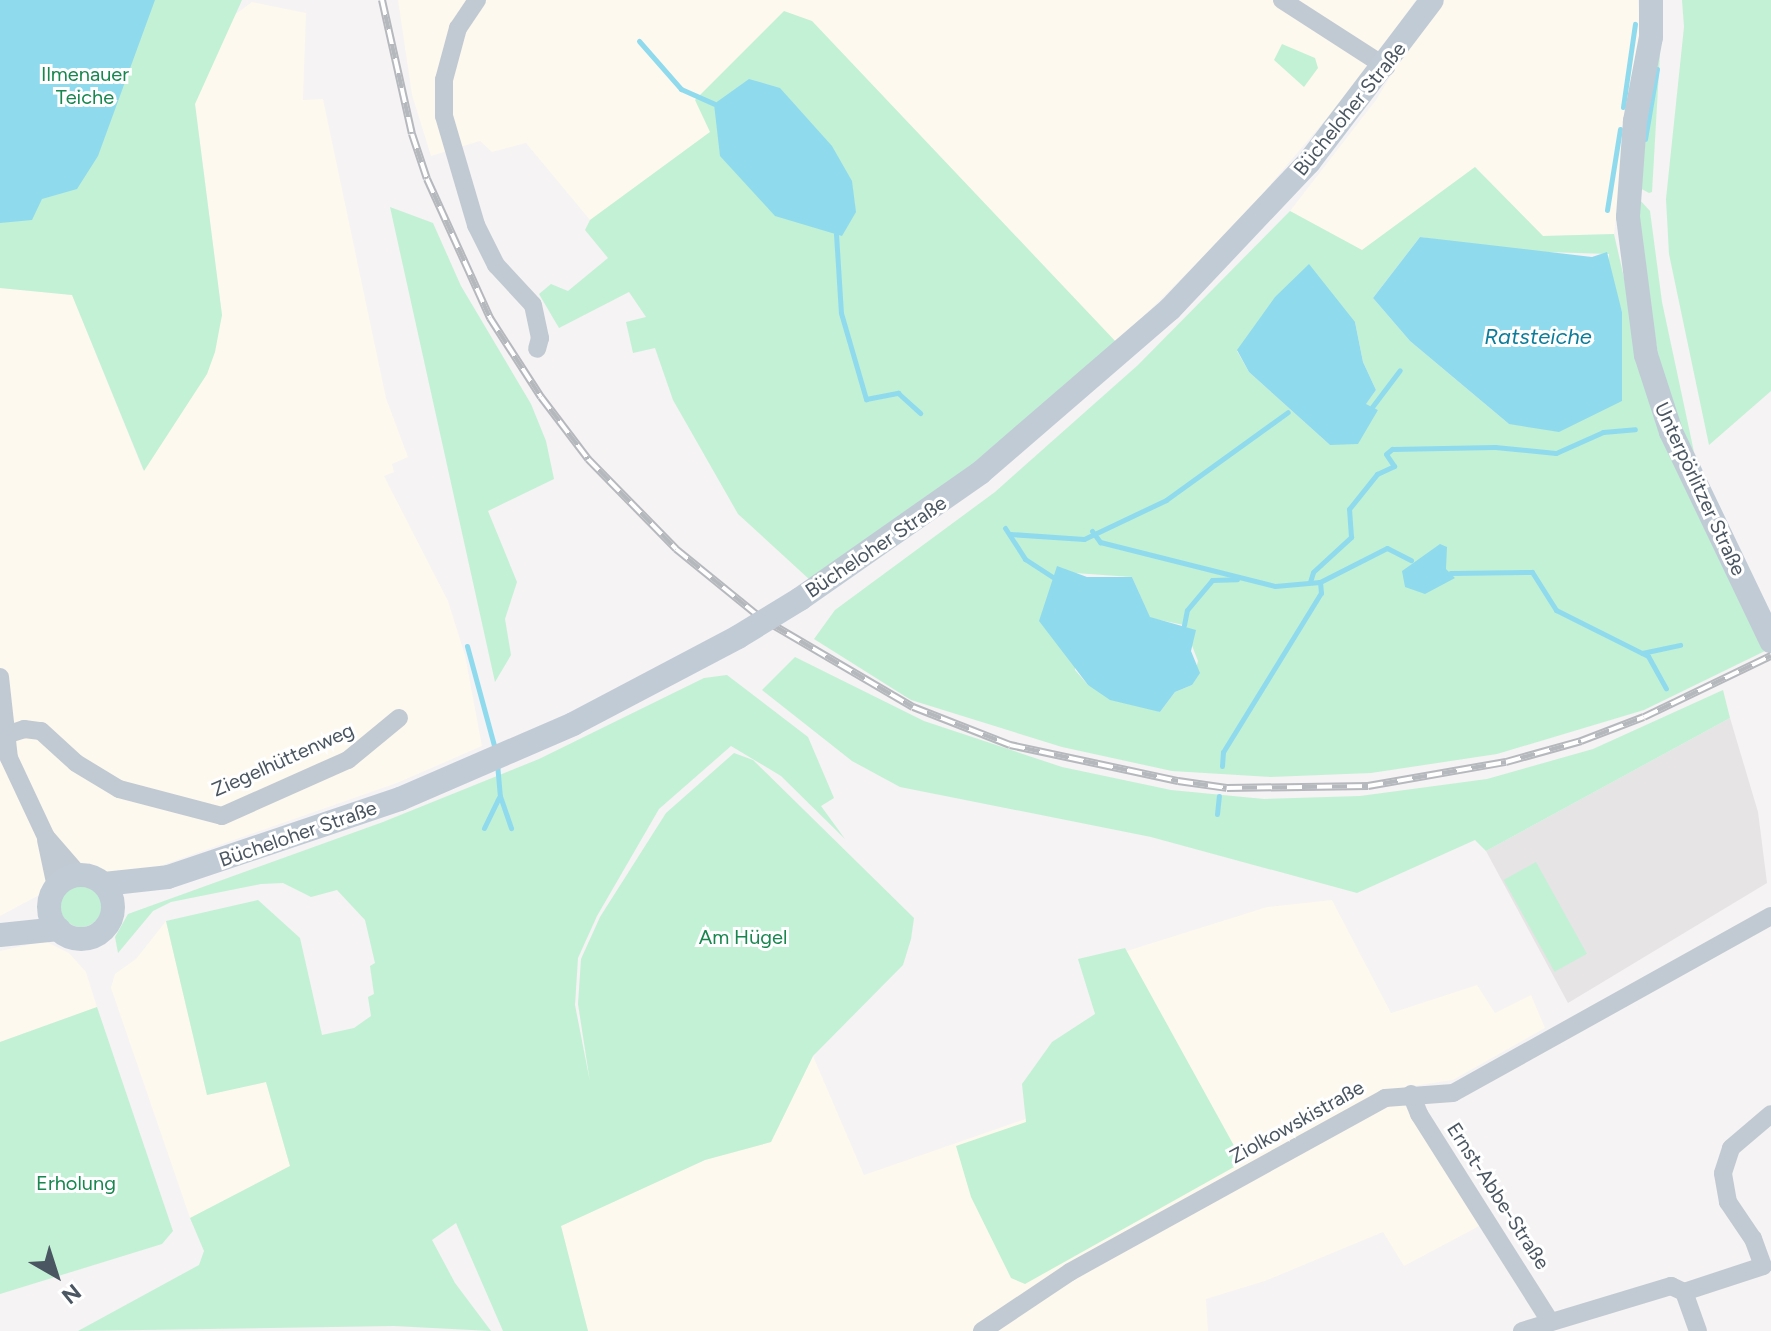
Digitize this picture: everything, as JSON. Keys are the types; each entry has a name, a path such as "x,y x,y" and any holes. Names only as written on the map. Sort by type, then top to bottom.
{"main road":[{"name":"Bücheloher Straße","path":"0,935 59,929 72,937 90,937 105,928 113,908 168,877 460,775 531,743 738,637 800,599 980,473 1148,330 1271,205 1386,67 1432,0"},
{"name":"Unterpörlitzer Straße","path":"1651,0 1651,37 1635,121 1628,203 1646,355 1671,432 1771,641"},
{"name":"Bücheloher Straße","path":"0,935 79,875 104,884 168,877"},
{"path":"104,884 113,908"},
{"path":"53,895 59,929"}],"street":[{"path":"477,0 458,28 444,80 444,116 476,225 496,265 533,305 540,338 537,349"},
{"path":"1282,0 1386,67"},
{"path":"0,677 9,758 46,837 79,875"},
{"name":"Ziegelhüttenweg","path":"6,735 24,729 41,731 76,763 119,789 222,816 348,760 399,718"},
{"path":"46,837 53,895"},
{"name":"Ziolkowskistraße","path":"982,1331 1070,1272 1385,1098 1453,1093 1771,916"},
{"name":"Ernst-Abbe-Straße","path":"1411,1094 1419,1114 1550,1321"},
{"path":"1522,1331 1671,1286 1684,1292 1767,1265 1728,1202 1723,1173 1741,1135 1771,1114"},
{"path":"1684,1292 1698,1331"}],"shaded area":[{"path":"398,0 1416,0 1356,84 1242,218 1117,343 812,21 710,132 590,220 526,143 492,152 480,141 431,156 412,95"},
{"path":"1437,0 1638,0 1640,27 1614,234 1543,236 1475,167 1362,250 1290,211 1376,100"},
{"path":"252,2 306,13 303,100 323,99 386,398 408,457 392,464 394,472 384,476 448,601 465,655 482,746 397,783 154,868 103,875 87,864 57,874 45,892 0,916 0,288 72,295 143,470 207,374 222,315 195,103 233,16"},
{"path":"1730,718 1758,812 1767,883 1568,1003 1486,851"},
{"path":"1332,900 1391,1013 1477,985 1495,1013 1531,995 1545,1028 1453,1080 1394,1089 1483,1224 1404,1266 1383,1232 1265,1281 1206,1299 1208,1331 588,1331 561,1226 705,1160 771,1142 813,1056 864,1175 1025,1119 1025,1089 1095,1015 1082,965 1267,907"},
{"path":"166,921 207,1095 266,1082 290,1166 190,1218 111,988 115,974 136,959"},
{"path":"45,941 69,953 86,972 97,1007 0,1042 0,951"}],"green space":[{"name":"Ilmenauer Teiche","path":"0,0 242,0 195,104 222,315 215,352 207,374 144,471 72,295 0,288"},
{"path":"1682,0 1771,0 1771,391 1709,445 1669,254 1666,199 1684,27"},
{"path":"784,11 812,21 1117,343 970,466 810,580 738,514 673,400 655,348 633,353 626,322 646,317 629,292 559,328 539,294 551,284 568,291 608,258 585,230 590,220 710,132 695,100"},
{"path":"1661,36 1652,192 1649,193 1636,186"},
{"path":"1282,44 1315,58 1318,68 1304,87 1274,60"},
{"path":"1475,167 1543,236 1614,234 1659,431 1767,650 1644,710 1497,754 1371,773 1271,777 1172,771 1062,747 911,700 814,639 835,610 995,492 1138,365 1290,211 1362,250","holes":["1420,237 1513,251 1609,254 1608,269 1622,312 1622,401 1509,424 1410,341 1373,298","1355,322 1363,362 1376,390 1365,405 1378,410 1330,445 1249,372 1237,351","1075,573 1132,577 1150,618 1184,625 1198,661 1192,685 1175,692 1160,712 1088,685 1075,670"]},
{"path":"1639,199 1650,211 1662,302 1694,452 1667,404 1638,242"},
{"path":"390,207 433,223 461,286 531,404 546,441 554,479 488,511 517,582 505,619 511,655 495,682"},
{"path":"795,657 924,721 1062,767 1171,790 1264,799 1360,796 1487,779 1593,749 1723,690 1730,718 1486,851 1475,840 1357,893 1151,837 900,787 852,761 762,690"},
{"name":"Am Hügel","path":"727,675 808,737 834,798 821,806 845,839 781,776 731,746 659,809 597,916 578,958 575,1005 590,1082 578,1004 581,959 600,917 666,813 734,753 753,760 914,918 911,939 903,965 813,1056 771,1142 705,1160 561,1226 588,1331 503,1331 456,1223 432,1240 455,1283 491,1331 394,1326 78,1331 199,1265 204,1251 190,1218 290,1166 266,1082 207,1095 166,921 258,900 300,938 322,1035 354,1028 371,1016 368,997 374,994 370,966 375,963 365,920 337,890 311,897 283,883 261,884 171,902 153,911 118,953 115,937 128,914 383,822 539,759 704,678"},
{"path":"1536,862 1587,954 1555,972 1504,880"},
{"path":"81,885 96,891 102,906 96,921 81,927 66,921 60,906 66,891"},
{"path":"1125,948 1243,1162 1025,1284 1011,1278 971,1197 956,1146 1026,1122 1022,1084 1052,1042 1095,1014 1078,959"},
{"name":"Erholung","path":"97,1007 173,1231 162,1244 0,1294 0,1042"}],"water":[{"path":"0,0 155,0 98,156 77,189 42,199 32,220 0,223"},
{"path":"749,79 780,88 832,146 852,181 856,212 842,236 775,216 720,156 714,104"},
{"name":"Ratsteiche","path":"1420,237 1592,257 1607,252 1622,312 1622,401 1559,432 1509,424 1410,341 1373,298"},
{"path":"1309,264 1355,322 1363,362 1376,390 1366,404 1378,410 1358,444 1330,445 1249,372 1237,350 1275,297"},
{"path":"1440,544 1447,547 1446,569 1455,578 1425,594 1405,587 1402,571"},
{"path":"1057,566 1087,577 1132,577 1150,617 1196,630 1191,651 1200,673 1192,685 1175,692 1160,712 1110,700 1088,685 1039,621"}],"waterway":[{"path":"1623,107 1635,24"},
{"path":"639,41 681,89 714,104"},
{"path":"1645,139 1657,69"},
{"path":"1607,210 1620,129"},
{"path":"836,234 841,313 866,399 898,393 920,413"},
{"path":"1372,407 1400,370"},
{"path":"1010,534 1084,539 1166,500 1288,412"},
{"path":"1310,582 1313,572 1351,537 1349,509 1377,474 1394,466 1386,454 1392,449 1495,447 1556,453 1603,432 1635,429"},
{"path":"1005,528 1025,559 1053,577"},
{"path":"1092,531 1100,542 1275,586 1320,582 1387,548 1411,560"},
{"path":"1450,573 1532,572 1556,610 1648,656 1666,688"},
{"path":"1184,625 1187,610 1212,580 1237,579"},
{"path":"1222,766 1223,752 1321,593 1320,582"},
{"path":"1642,653 1680,645"},
{"path":"467,646 495,749"},
{"path":"497,763 500,796 511,828"},
{"path":"1217,814 1219,796"},
{"path":"484,828 499,797"}],"railway":[{"path":"382,0 412,134 427,179 490,318 541,397 588,459 676,549 761,618 913,707 1010,745 1178,781 1227,788 1368,786 1506,762 1581,741 1644,717 1771,656"}]}
